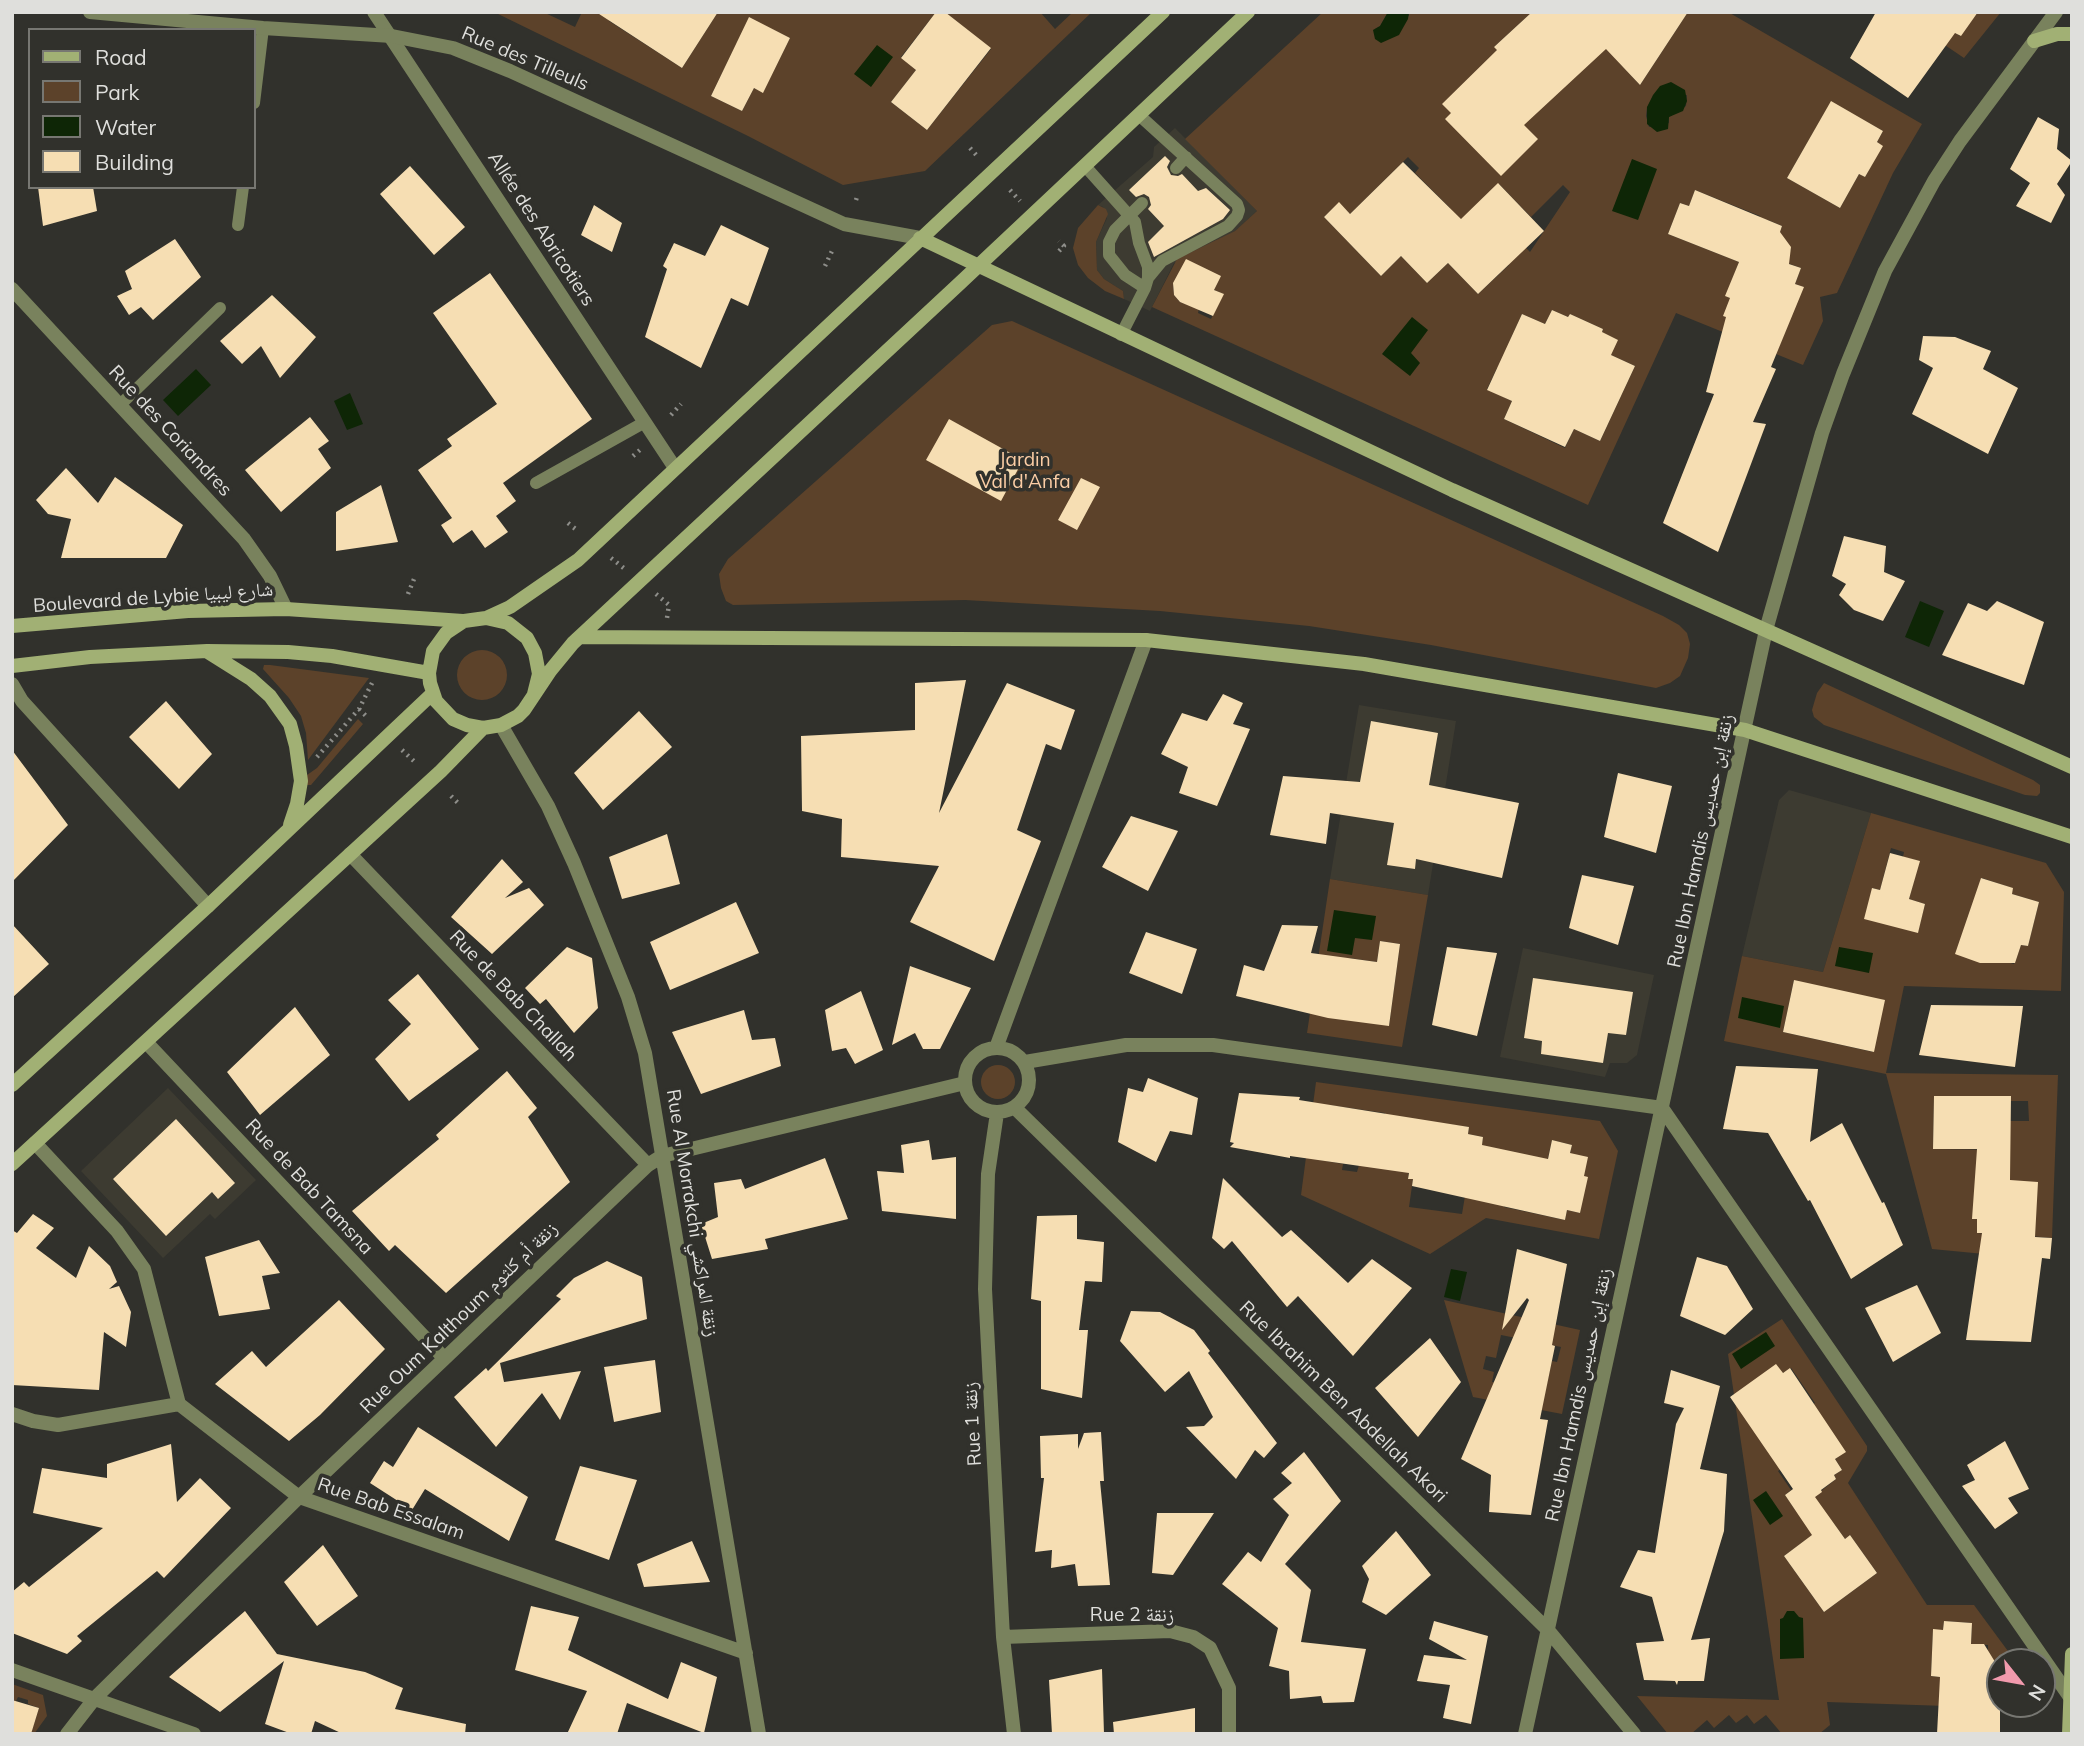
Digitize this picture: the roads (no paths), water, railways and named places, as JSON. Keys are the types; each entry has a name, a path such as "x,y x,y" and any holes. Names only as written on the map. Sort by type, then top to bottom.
{"main road":[{"path":"1163,12 578,560 510,607 486,618 464,621 446,633 430,662 429,673 433,693 441,707 453,719 483,728 502,725 524,710 561,656 580,637 1140,116 1248,12"},
{"path":"2035,41 2057,34 2072,34"},
{"path":"920,238 1452,490 2072,767"},
{"name":"Boulevard de Lybie شارع ليبيا","path":"12,626 188,611 286,609 464,621"},
{"path":"486,618 503,621 514,627 532,646 539,674 534,694"},
{"path":"580,637 1146,640 1364,664 1745,730 2072,837"},
{"path":"12,666 90,657 207,651 288,652 332,656 429,673"},
{"path":"207,651 270,695 290,724 301,781 297,804 287,831"},
{"path":"12,1085 208,906 433,693"},
{"path":"12,1164 441,771 483,728"},
{"path":"2069,1734 2072,1654"}],"street":[{"name":"Rue des Tilleuls","path":"90,12 263,28 391,36 453,48 479,57 844,224 920,238"},
{"name":"Allée des Abricotiers","path":"374,12 675,468"},
{"name":"Rue Ibn Hamdis زنقة إبن حمديس","path":"1525,1734 1766,631 1822,433 1885,271 1940,171 2056,12"},
{"name":"Rue des Coriandres","path":"12,289 244,539 270,576 286,609"},
{"path":"996,1048 1146,640"},
{"path":"12,684 22,701 208,906"},
{"name":"Rue Al Morrakchi زنقة المراكشي","path":"502,725 548,806 574,863 628,997 645,1054 759,1734"},
{"name":"Rue de Bab Challah","path":"350,854 648,1165"},
{"name":"Rue de Bab Tamsna","path":"146,1042 444,1359"},
{"path":"1024,1062 1126,1045 1213,1045 1662,1108 2071,1700"},
{"path":"986,1049 1007,1049 1017,1054 1024,1062 1030,1082 1023,1101 1015,1108 997,1113 978,1107 971,1101 965,1083 966,1072 977,1055 986,1049"},
{"name":"Rue Oum Kalthoum زنقة أم كلثوم","path":"67,1734 95,1698 299,1497 648,1165 662,1156 965,1083"},
{"name":"Rue Ibrahim Ben Abdellah Akori","path":"1015,1108 1547,1629 1634,1734"},
{"name":"Rue 1 زنقة","path":"997,1113 988,1174 985,1289 1003,1637 1014,1734"},
{"path":"12,1414 58,1425 179,1404 144,1269 117,1231 35,1143"},
{"name":"Rue Bab Essalam","path":"179,1404 299,1497 746,1653"},
{"name":"Rue 2 زنقة","path":"1003,1637 1170,1631 1193,1637 1210,1648 1229,1688 1229,1734"},
{"path":"12,1670 194,1734"}],"lane":[{"path":"256,86 263,28"},
{"path":"1121,334 1147,283 1162,261 1228,226 1237,216 1237,204 1140,116"},
{"path":"1176,167 1186,157"},
{"path":"1086,166 1135,222 1148,267 1147,283"},
{"path":"238,225 243,189"},
{"path":"1142,203 1115,230 1108,242 1109,256 1125,275 1147,283"},
{"path":"120,405 220,308"},
{"path":"536,483 645,422"}],"water":[{"path":"1388,12 1409,12 1408,19 1399,35 1381,43 1375,39 1373,30 1380,26"},
{"path":"877,45 893,57 871,87 854,74"},
{"path":"1671,82 1685,90 1687,101 1683,111 1669,117 1668,129 1657,132 1647,124 1647,107 1660,86"},
{"path":"1632,159 1657,169 1638,220 1612,211"},
{"path":"1412,317 1428,330 1411,353 1420,363 1410,376 1382,354"},
{"path":"196,369 211,385 178,416 163,400"},
{"path":"350,393 363,424 347,430 334,401"},
{"path":"1920,601 1944,611 1929,647 1905,637"},
{"path":"1334,910 1376,916 1372,940 1355,938 1352,955 1327,951"},
{"path":"1839,947 1873,953 1869,973 1835,966"},
{"path":"1742,997 1784,1006 1780,1028 1738,1018"},
{"path":"1451,1269 1467,1272 1460,1301 1444,1297"},
{"path":"1766,1332 1775,1346 1741,1369 1732,1354"},
{"path":"1766,1491 1783,1516 1770,1525 1753,1500"},
{"path":"1787,1611 1794,1611 1803,1618 1804,1658 1780,1659 1780,1619"}],"park label":[{"name":"Jardin Val d'Anfa","path":"1025,471"}]}
